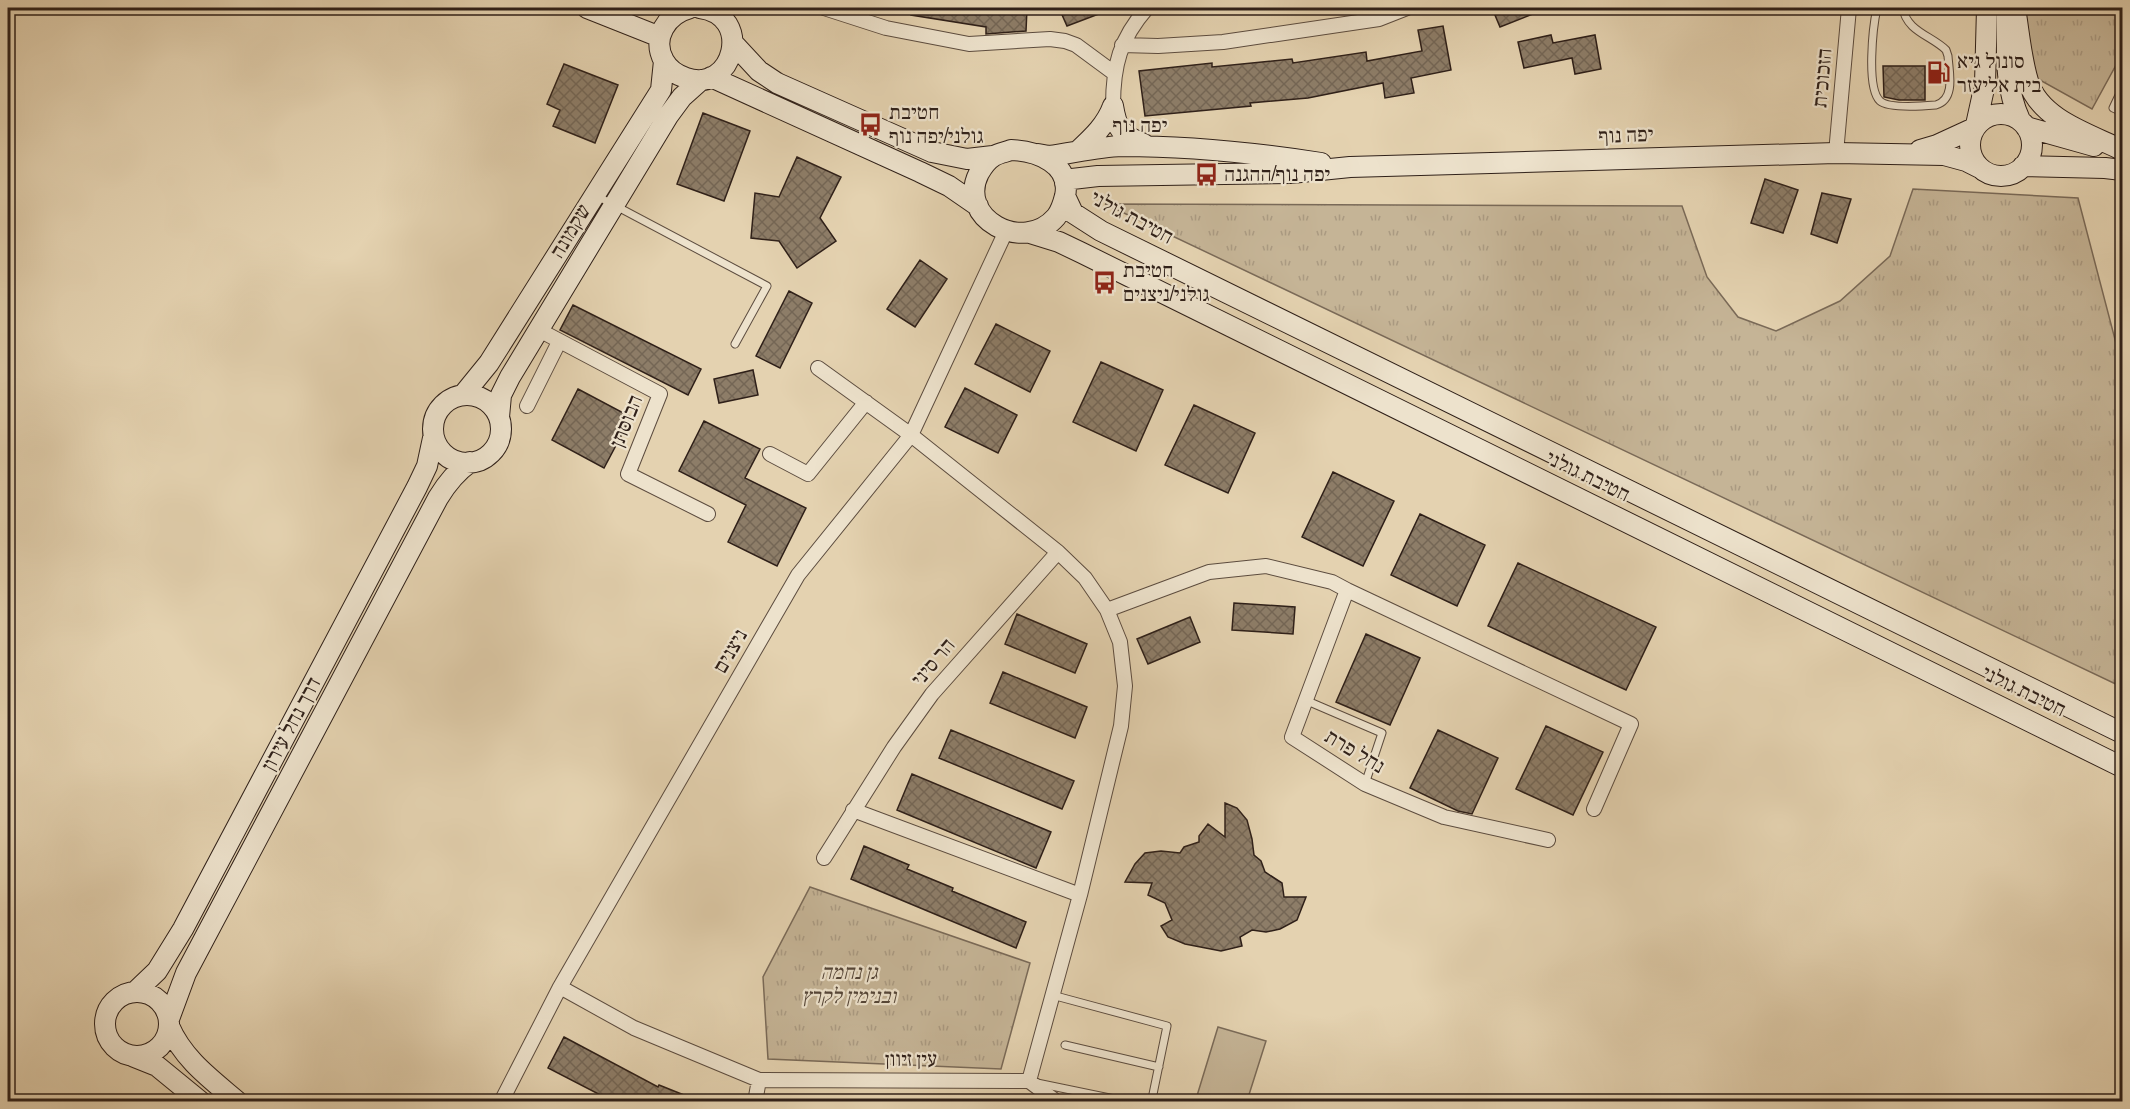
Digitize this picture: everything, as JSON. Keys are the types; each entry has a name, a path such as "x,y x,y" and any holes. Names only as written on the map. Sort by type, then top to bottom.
{"street":[{"path":"587,8 660,37 671,17 681,10 690,8"},
{"path":"824,8 886,28 969,44 1050,39 1065,41 1076,45 1114,73"},
{"path":"1147,8 1132,25 1122,45 1114,73 1113,106 1116,123 1122,133 1152,147"},
{"path":"1122,45 1158,46 1224,42 1379,19 1407,8"},
{"name":"הזכוכית","path":"1836,153 1849,8"},
{"path":"1988,8 1985,84 1970,139 1970,149 1973,160 1980,168 1988,173 2007,176 2023,166 2029,158 2032,147 2031,137 2023,124 2009,89 2006,72 2008,8"},
{"path":"2015,8 2028,81 2035,97 2061,120 2122,151"},
{"path":"710,9 731,31 733,43 759,71 777,83 932,152 967,159 993,156 1011,150 1038,153 1062,173 1065,189 1063,205 1057,216 1045,227 1030,233 1006,231 989,221 978,206 974,193 977,177 983,165 993,156"},
{"name":"שקמונה","path":"463,395 489,363 661,90 664,61 660,49 660,37"},
{"name":"שקמונה","path":"499,417 501,395 668,116 682,97 726,66 733,43"},
{"path":"664,61 670,70 679,76 690,80 706,79 920,172 949,186 978,206"},
{"path":"1078,151 1108,119 1113,106"},
{"path":"1975,127 1987,117 1995,114 2012,116 2023,124 2122,151"},
{"name":"יפה נוף","path":"1903,154 1937,145 1975,127"},
{"name":"יפה נוף","path":"1038,153 1049,156 1120,146 1152,147 1236,152 1350,167"},
{"name":"יפה נוף","path":"1065,189 1072,179 1098,176 1291,173 1350,167 1836,153 1944,155 1966,161 1980,168"},
{"path":"2023,166 2122,170"},
{"name":"חטיבת גולני","path":"1065,189 1073,213 1101,231 2122,733"},
{"name":"ניצנים","path":"501,1101 560,987 798,574 911,435 1006,231"},
{"name":"חטיבת גולני","path":"1030,233 1059,242 1082,253 2122,767"},
{"name":"הבוסתן","path":"538,330 660,394 628,474 708,514"},
{"path":"527,406 559,342"},
{"path":"818,368 911,435 1058,552 1085,578 1107,610 1119,642 1125,686 1121,726 1080,895 1029,1081 1057,1101"},
{"path":"463,395 480,397 488,401 499,417 501,428 499,439 487,457 477,462 455,461 438,448 433,438 434,417 448,399 463,395"},
{"path":"770,454 808,474 866,402"},
{"name":"דרך נחל עירון","path":"135,992 156,971 183,929 417,487 427,466 433,438"},
{"name":"דרך נחל עירון","path":"169,1023 186,973 438,498 447,482 470,462"},
{"name":"הר סיני","path":"824,858 894,747 932,694 1058,552"},
{"path":"1107,610 1209,572 1266,566 1332,582 1631,724 1594,809"},
{"name":"נחל פרת","path":"1347,590 1292,737 1365,784 1444,817 1548,840"},
{"path":"854,810 1080,895"},
{"name":"עין זיוון","path":"560,987 634,1028 759,1080 1029,1081"},
{"path":"201,1101 157,1066 122,1053 113,1046 106,1036 104,1025 111,1004 120,996 135,992 150,995 159,1000 165,1008 175,1039 188,1057 238,1101"},
{"path":"132,1056 144,1056 154,1052 167,1037 169,1023"},
{"path":"755,1101 759,1080"}],"lane":[{"path":"1876,8 1873,81 1881,102 1889,106 1942,103 1947,99 1949,92 1946,50 1912,26 1903,8"},
{"path":"2122,89 2113,108 2122,112"},
{"path":"595,194 767,286 735,344"},
{"path":"1305,700 1382,733 1365,784"},
{"path":"1052,995 1167,1026 1150,1101"},
{"path":"1065,1045 1159,1067"},
{"path":"1029,1081 1129,1101"}],"green space":[{"path":"2001,8 2122,8 2122,54 2092,109 2004,60"},
{"path":"1913,189 2078,198 2122,366 2122,687 1105,204 1682,206 1707,277 1738,317 1776,331 1840,301 1890,256"},
{"name":"גן נחמה ובנימין לקרץ","path":"810,887 1030,963 1001,1069 768,1059 763,977"},
{"path":"1218,1027 1266,1041 1247,1101 1196,1099"}],"building":[{"path":"911,8 1027,8 1026,31 986,34 986,27 911,15"},
{"path":"1059,8 1112,8 1112,9 1067,26"},
{"path":"1492,8 1548,8 1500,27"},
{"path":"1443,26 1451,70 1411,78 1414,93 1385,98 1383,83 1308,98 1250,103 1251,106 1145,116 1139,71 1212,63 1212,67 1292,59 1293,63 1366,52 1367,61 1422,51 1418,30"},
{"path":"1551,35 1553,43 1595,35 1601,69 1575,74 1572,58 1524,68 1518,42"},
{"path":"564,64 618,85 595,143 553,126 560,110 547,104"},
{"path":"1883,66 1925,66 1925,100 1899,100 1884,97"},
{"path":"703,113 750,131 724,201 677,184"},
{"path":"797,157 841,177 820,218 836,241 797,268 779,241 751,238 755,193 779,197"},
{"path":"1765,179 1798,190 1783,233 1751,223"},
{"path":"1822,193 1851,199 1837,243 1811,234"},
{"path":"920,260 947,279 915,327 887,309"},
{"path":"789,291 812,303 780,368 756,356"},
{"path":"573,305 701,369 688,395 560,330"},
{"path":"996,324 1050,351 1030,392 975,364"},
{"path":"1101,362 1163,390 1136,451 1073,422"},
{"path":"753,370 758,395 719,403 714,379"},
{"path":"965,388 1017,415 998,453 945,427"},
{"path":"578,389 631,417 604,468 552,440"},
{"path":"1194,405 1255,433 1228,493 1165,465"},
{"path":"704,421 760,449 745,478 806,508 777,566 728,542 746,505 679,471"},
{"path":"1333,472 1394,501 1363,566 1302,537"},
{"path":"1420,514 1485,545 1457,606 1391,575"},
{"path":"1518,563 1656,627 1626,690 1488,626"},
{"path":"1234,603 1295,607 1293,634 1232,630"},
{"path":"1017,614 1087,644 1075,673 1005,644"},
{"path":"1190,617 1200,642 1148,664 1137,639"},
{"path":"1366,634 1420,658 1390,725 1336,702"},
{"path":"1003,672 1087,707 1075,738 990,703"},
{"path":"1546,726 1603,752 1573,815 1516,789"},
{"path":"951,730 1074,781 1062,809 939,758"},
{"path":"1438,730 1498,758 1472,814 1458,811 1410,788"},
{"path":"912,774 1051,832 1036,868 897,810"},
{"path":"1225,803 1237,808 1247,820 1254,855 1261,861 1265,872 1282,883 1284,897 1306,897 1297,920 1280,929 1266,932 1252,930 1240,937 1242,946 1221,951 1185,944 1168,937 1161,926 1172,920 1165,903 1148,895 1152,883 1125,882 1135,864 1145,853 1161,851 1180,853 1184,847 1199,842 1199,836 1208,824 1225,837"},
{"path":"864,846 909,865 907,869 953,888 952,891 1026,922 1016,948 851,879"},
{"path":"564,1037 658,1087 659,1085 699,1101 612,1101 548,1068"}],"place":[{"name":"סונול גיא בית אליעזר","path":"1939,73"},
{"name":"חטיבת גולני/יפה נוף","path":"871,124"},
{"name":"יפה נוף/ההגנה","path":"1206,174"},
{"name":"חטיבת גולני/ניצנים","path":"1105,282"}]}
